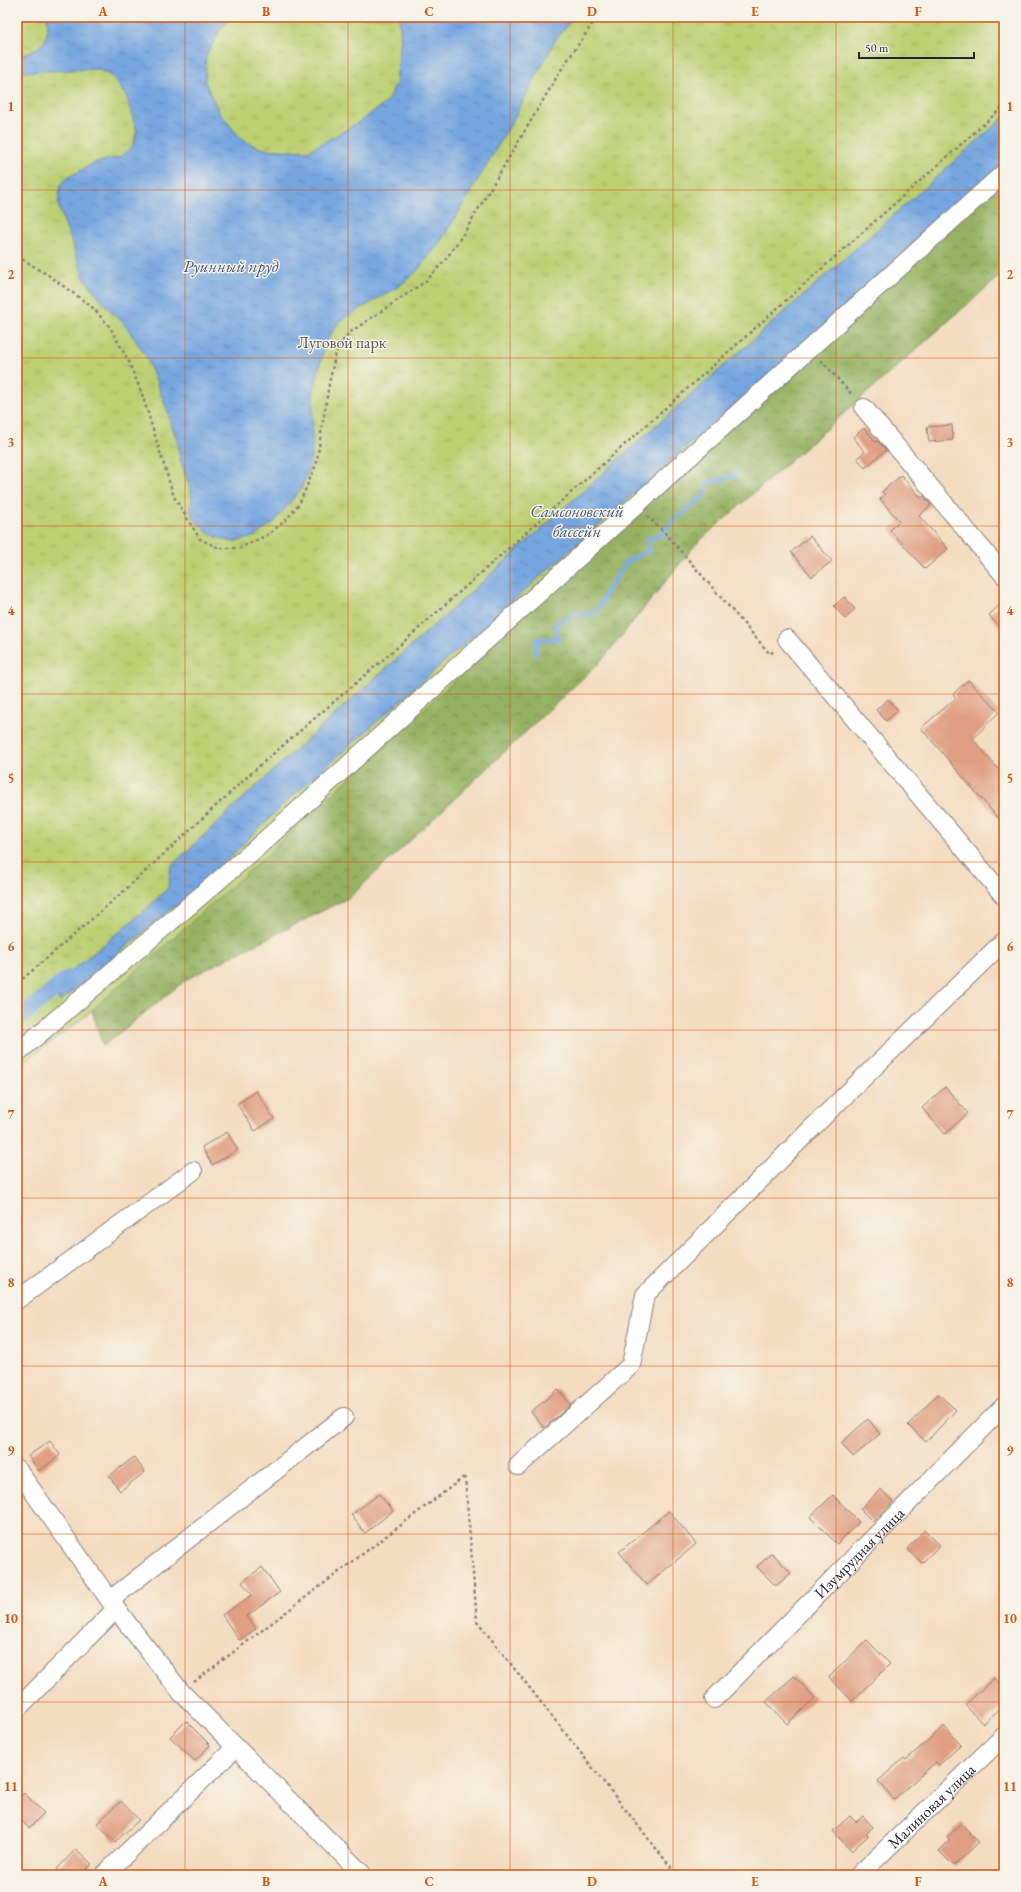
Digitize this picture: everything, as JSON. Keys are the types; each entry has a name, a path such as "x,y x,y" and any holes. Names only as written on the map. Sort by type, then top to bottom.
{"street":[{"path":"17,1053 253,851 1004,173"},
{"path":"864,408 1004,575"},
{"path":"787,640 1004,896"},
{"path":"518,1466 631,1365 645,1295 826,1114 1004,941"},
{"path":"17,1300 193,1171"},
{"name":"Изумрудная улица","path":"714,1699 1004,1406"},
{"path":"17,1709 113,1605 344,1417"},
{"path":"17,1469 113,1605 181,1692 363,1875"},
{"name":"Малиновая улица","path":"859,1875 1004,1736"},
{"path":"104,1875 236,1747"}],"path":[{"path":"17,256 91,306 110,327 129,362 142,394 177,503 200,539 219,548 240,548 269,534 286,520 299,504 316,465 329,384 335,356 340,344 349,333 426,281 446,260 464,233 561,70 597,17"},
{"path":"18,982 124,891 259,766 399,646 1004,106"},
{"path":"810,347 864,408"},
{"path":"656,523 770,654 787,640"},
{"path":"17,978 17,1002"},
{"path":"181,1692 465,1477 477,1621 677,1875"}],"green space":[{"name":"Луговой парк","path":"17,17 1004,17 1004,176 644,505 252,868 82,1019 17,1067"},
{"path":"1004,180 1004,272 696,544 602,660 350,897 187,979 103,1046 89,1001"}],"water":[{"name":"Руинный пруд","path":"47,17 233,17 222,27 206,55 205,82 219,112 242,140 262,149 308,151 356,124 387,102 396,83 401,37 399,17 575,17 556,39 512,122 446,233 431,254 415,273 398,287 339,321 329,338 322,356 313,395 312,452 307,475 301,489 273,523 254,537 233,542 216,537 205,530 194,519 190,508 192,500 191,491 180,459 178,443 167,409 146,356 125,325 107,307 84,278 58,205 60,186 65,179 94,163 120,157 132,147 137,132 127,98 113,77 98,69 17,72 17,57 38,48 45,39 48,26"},
{"name":"Самсоновский бассейн","path":"1004,117 1004,165 285,803 218,869 191,898 171,909 60,1002 50,989 144,911 168,888 171,866 281,763 623,455"}],"building":[{"path":"952,425 953,440 929,442 927,427"},
{"path":"864,428 876,442 878,441 886,450 865,468 857,458 865,452 853,437"},
{"path":"901,475 921,498 924,496 931,505 919,516 948,549 925,569 890,530 899,521 880,499 885,495 882,492"},
{"path":"810,536 832,561 812,577 791,552"},
{"path":"844,597 855,609 845,619 834,606"},
{"path":"1004,601 1004,632 989,615"},
{"path":"968,680 999,712 973,739 1004,776 1004,825 921,728 956,698 953,694"},
{"path":"888,699 898,710 886,721 876,710"},
{"path":"945,1087 968,1113 945,1134 922,1108"},
{"path":"256,1091 274,1119 255,1131 237,1104"},
{"path":"227,1132 238,1150 212,1165 202,1147"},
{"path":"558,1389 571,1405 544,1428 531,1412"},
{"path":"938,1394 956,1410 926,1442 908,1425"},
{"path":"868,1419 880,1434 853,1457 841,1443"},
{"path":"50,1441 60,1455 39,1471 28,1456"},
{"path":"134,1457 145,1472 120,1491 109,1476"},
{"path":"881,1489 893,1502 873,1522 860,1509"},
{"path":"379,1494 393,1511 365,1533 351,1515"},
{"path":"833,1495 859,1522 837,1544 810,1517"},
{"path":"669,1511 696,1544 647,1585 619,1552"},
{"path":"924,1530 940,1545 922,1563 907,1549"},
{"path":"772,1553 791,1573 776,1586 757,1567"},
{"path":"262,1567 280,1592 247,1616 256,1629 239,1640 222,1615 252,1595 242,1582"},
{"path":"867,1640 890,1664 852,1701 829,1677"},
{"path":"794,1676 815,1698 787,1724 766,1702"},
{"path":"994,1678 1004,1688 1004,1705 983,1724 965,1705"},
{"path":"186,1721 210,1745 195,1761 170,1737"},
{"path":"944,1726 961,1745 939,1765 936,1762 894,1799 878,1781 904,1758 906,1760"},
{"path":"24,1793 44,1813 29,1828 17,1817 17,1800"},
{"path":"121,1801 139,1820 115,1842 97,1823"},
{"path":"850,1816 856,1822 863,1816 873,1827 866,1834 868,1836 851,1851 833,1831"},
{"path":"961,1824 979,1842 954,1866 939,1851 950,1840 947,1837"},
{"path":"76,1849 92,1864 81,1875 63,1875 57,1869"}],"waterway":[{"path":"536,654 537,639 558,639 556,623 576,615 596,613 608,589 626,562 648,551 648,539 661,535 674,520 704,496 707,483 738,475"},
{"path":"17,1020 68,978"}]}
